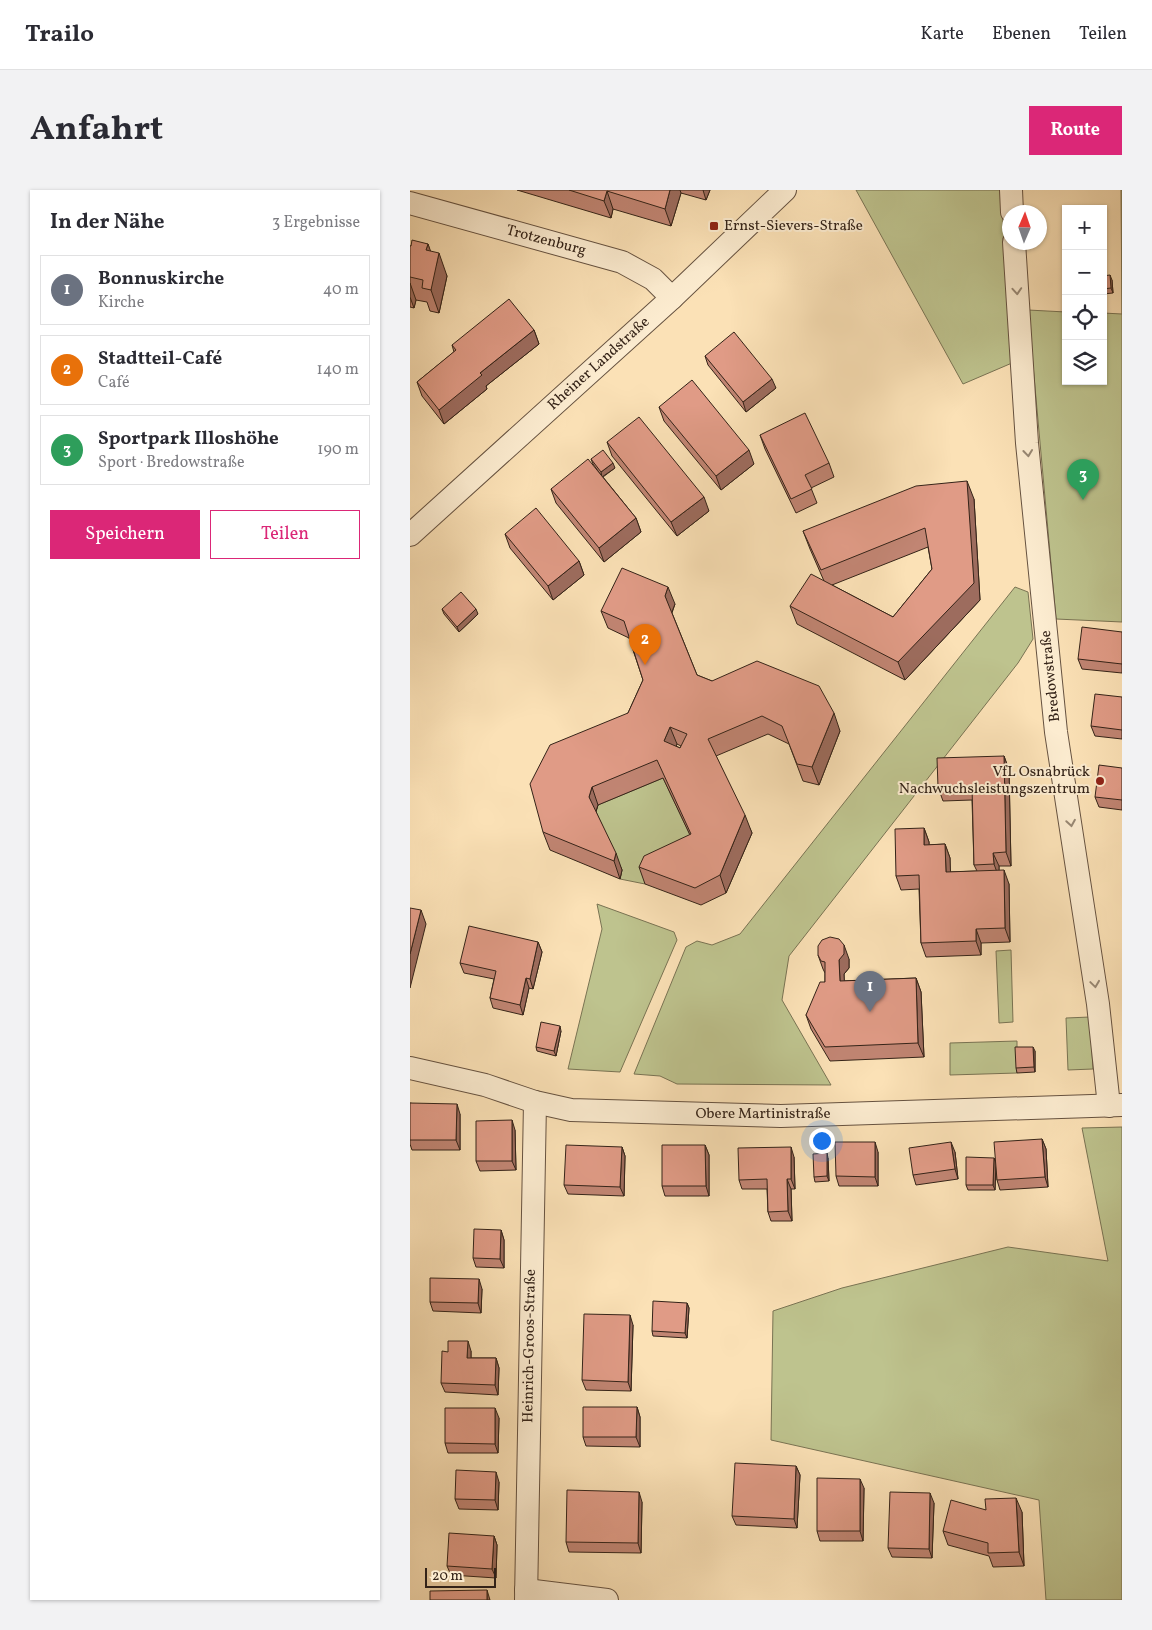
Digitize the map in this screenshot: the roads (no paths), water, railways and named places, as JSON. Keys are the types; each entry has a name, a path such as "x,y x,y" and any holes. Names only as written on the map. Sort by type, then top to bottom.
{"street":[{"name":"Rheiner Landstraße","path":"410,535 672,298 785,190"},
{"path":"1011,190 1012,205"},
{"name":"Trotzenburg","path":"410,203 622,262 653,279 672,298"},
{"name":"Bredowstraße","path":"1015,250 1027,443 1056,732 1116,1106"},
{"name":"Obere Martinistraße","path":"410,1068 485,1085 535,1102 571,1110 781,1116 1116,1106"},
{"name":"Heinrich-Groos-Straße","path":"535,1102 526,1595 606,1600"}],"place":[{"name":"Ernst-Sievers-Straße","path":"714,226"},
{"name":"Sportpark Illoshöhe","path":"1083,500"},
{"name":"Stadtteil-Café","path":"645,665"},
{"name":"VfL Osnabrück Nachwuchsleistungszentrum","path":"1100,781"},
{"name":"Bonnuskirche","path":"870,1012"}]}
